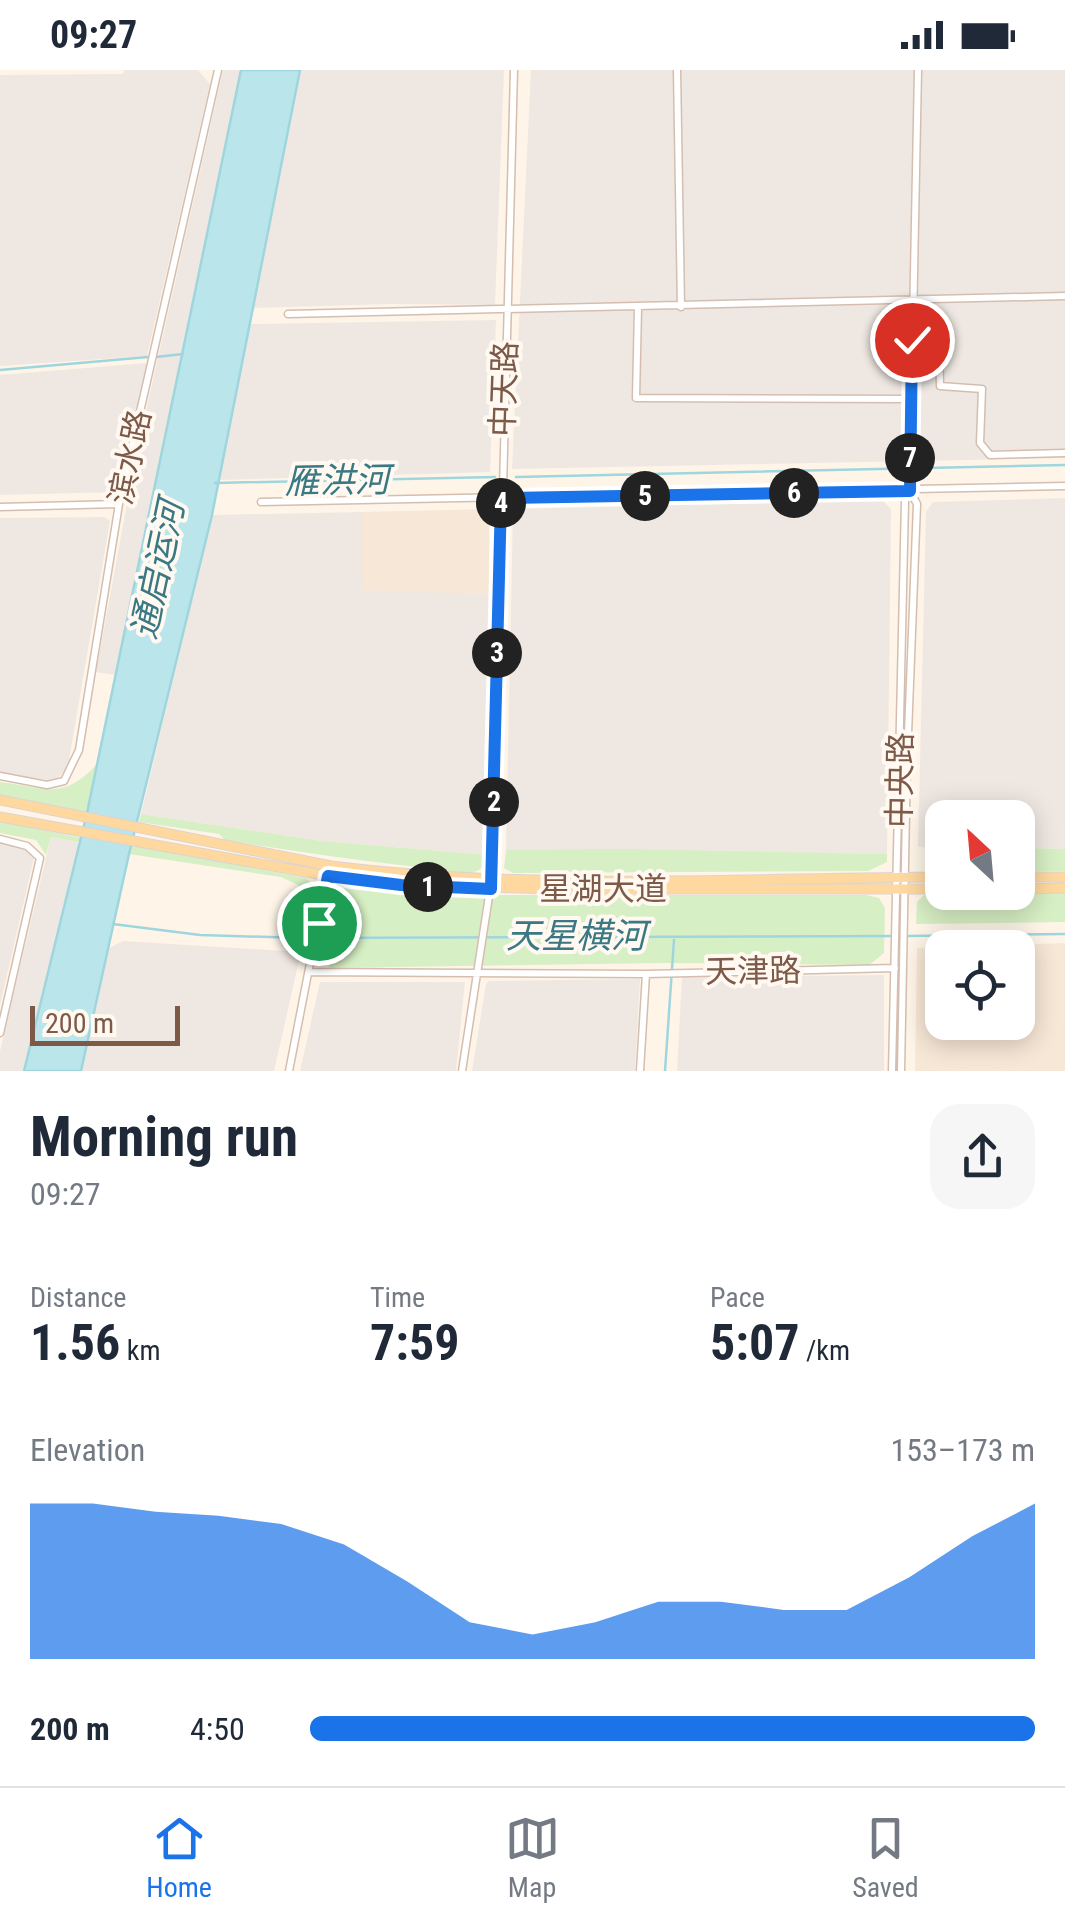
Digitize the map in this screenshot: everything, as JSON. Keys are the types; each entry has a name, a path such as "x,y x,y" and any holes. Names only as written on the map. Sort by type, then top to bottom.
{"main road":[{"name":"星湖大道","path":"5,801 331,866 491,884 925,889"},
{"name":"星湖大道","path":"4,817 328,876 401,885 925,878"},
{"path":"1035,877 1065,877"},
{"path":"1035,889 1065,888"}],"street":[{"name":"滨水路","path":"0,776 47,785 64,781 79,750 119,504 218,70"},
{"name":"中天路","path":"462,1071 491,884 514,70"},
{"path":"677,70 682,307"},
{"name":"中央路","path":"901,1071 905,502 910,491 918,70"},
{"path":"288,314 1065,296"},
{"path":"638,308 636,398 910,399"},
{"path":"912,340 939,343 940,386 982,389 980,443 990,456 1065,454"},
{"path":"260,502 1065,486"},
{"path":"0,507 119,504"},
{"path":"0,839 28,846 40,858 0,1033"},
{"path":"290,1071 328,876"},
{"name":"中央路","path":"892,1071 895,968 900,946"},
{"name":"天津路","path":"310,972 664,974 895,968"},
{"path":"640,1071 646,974"}],"shaded area":[{"path":"124,70 198,70 210,84 147,356 0,366 0,75 123,74"},
{"path":"223,70 241,70 115,675 96,672 136,455"},
{"path":"300,70 504,70 495,305 254,308"},
{"path":"531,70 1065,70 1065,458 512,469"},
{"path":"496,320 490,472 219,480 250,324"},
{"path":"147,363 118,492 0,495 0,375"},
{"path":"1065,498 1065,849 1035,848 1035,800 925,800 925,847 918,847 926,512 933,502"},
{"path":"882,500 891,509 887,854 506,850 513,509"},
{"path":"489,509 489,594 361,591 362,512"},
{"path":"362,512 362,590 489,594 488,855 322,841 141,814 212,515"},
{"path":"104,517 110,521 68,766 59,777 48,780 0,773 0,518"},
{"path":"51,837 80,842 24,1071 0,1071 0,1051"},
{"path":"0,844 30,851 34,858 0,1005"},
{"path":"123,941 301,952 274,1071 81,1071 107,949"},
{"path":"1065,943 1065,1071 915,1071 917,948 925,948 925,1040 1035,1040 1035,944"},
{"path":"884,975 884,1071 677,1071 682,977"},
{"path":"640,979 635,1071 472,1071 489,981"},
{"path":"320,982 465,982 456,1071 300,1071"}],"green space":[{"path":"97,764 87,813 0,797 0,782 41,789 63,788"},
{"path":"141,814 322,841 488,855 479,870 470,873 417,871 417,867 225,840 219,834 139,822"},
{"path":"0,821 82,838 80,842 51,837 46,855 36,840 0,833"},
{"path":"132,845 306,878 314,886 318,903 302,887 281,877 129,854"},
{"path":"1035,848 1065,849 1065,871 1035,871"},
{"path":"506,850 887,854 887,862 868,871 513,873 504,868"},
{"path":"340,887 420,895 866,895 879,898 885,908 884,953 869,965 664,963 330,968 325,951 328,928"},
{"path":"1035,892 1065,892 1065,922 916,924 917,902 924,895 925,910 1035,910"}],"water":[{"name":"通启运河","path":"241,70 300,70 212,515 129,854 81,1071 24,1071 87,813"}],"waterway":[{"path":"156,357 183,354"},
{"path":"0,370 148,357"},
{"name":"雁洪河","path":"516,477 1065,465"},
{"name":"雁洪河","path":"215,483 495,477"},
{"name":"天星横河","path":"113,924 200,935 303,938 895,936"},
{"name":"天星横河","path":"908,936 1065,934"},
{"path":"665,1071 674,940"}],"route":[{"path":"319,923 328,876 401,885 491,889 501,498 910,491 912,340"}]}
